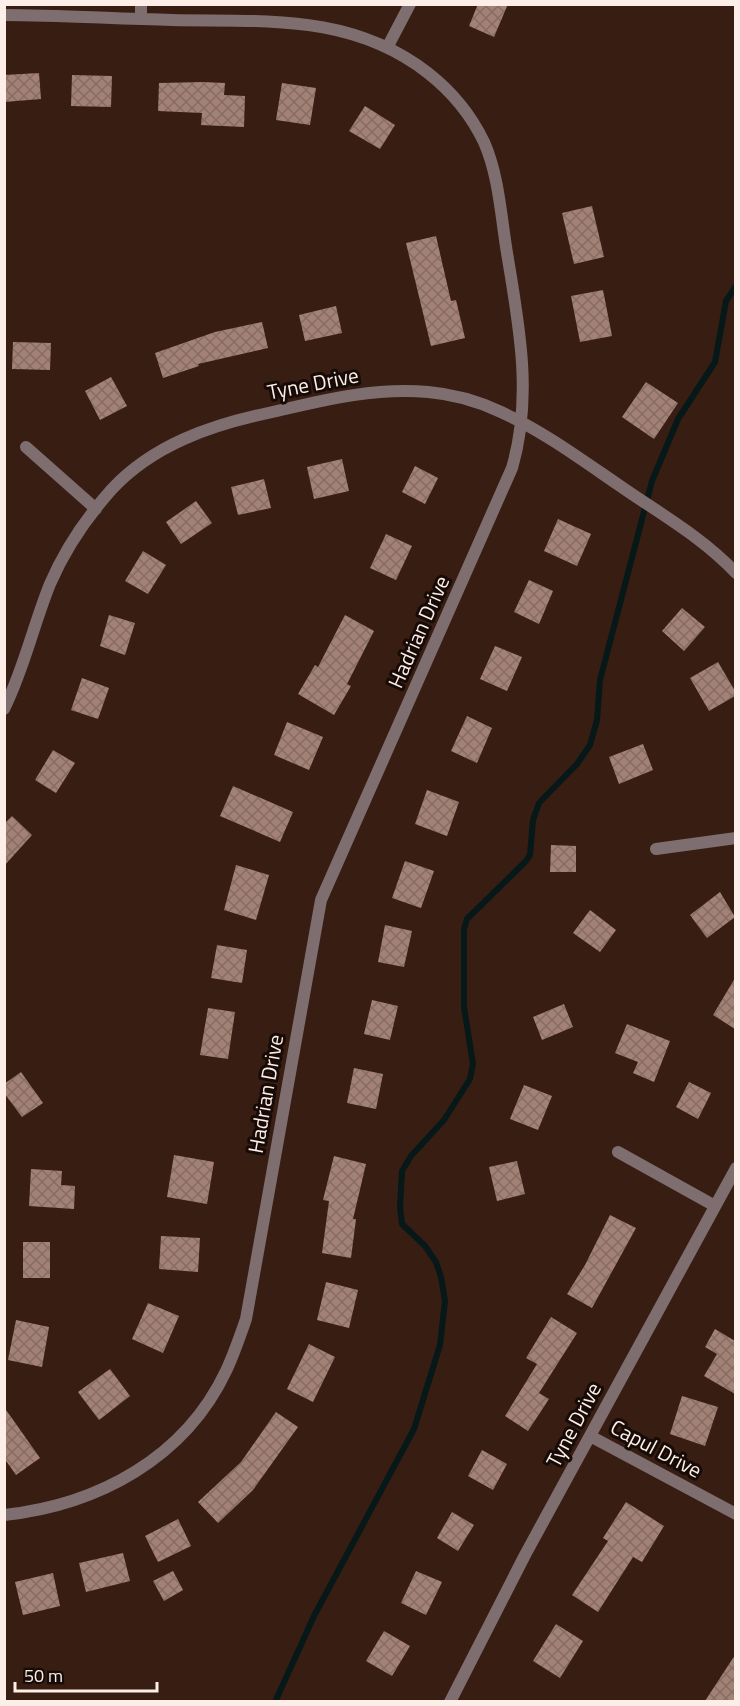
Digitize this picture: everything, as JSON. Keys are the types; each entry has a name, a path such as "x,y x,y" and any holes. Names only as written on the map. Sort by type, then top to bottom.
{"street":[{"path":"141,4 141,19"},
{"path":"388,46 410,4"},
{"name":"Hadrian Drive","path":"4,15 281,23 325,27 388,46 445,86 466,112 485,144 492,168 523,355 521,423 512,468 321,900 246,1319 226,1371 188,1428 160,1456 131,1475 94,1493 52,1508 4,1515"},
{"name":"Tyne Drive","path":"4,709 16,685 50,585 77,533 96,508 134,470 169,446 194,434 224,423 322,401 373,392 429,392 483,405 521,423 592,467 692,534 716,552 735,573"},
{"path":"26,447 96,508"},
{"path":"656,849 735,838"},
{"path":"618,1152 715,1206"},
{"name":"Tyne Drive","path":"450,1701 735,1168"},
{"name":"Capul Drive","path":"590,1436 735,1514"}],"building":[{"path":"478,4 508,4 494,37 469,26"},
{"path":"39,73 41,99 4,102 4,75"},
{"path":"72,75 112,76 111,107 71,106"},
{"path":"159,83 225,83 224,95 245,96 244,127 201,125 202,113 158,111"},
{"path":"282,83 316,88 310,125 276,120"},
{"path":"365,106 395,125 380,149 349,131"},
{"path":"592,206 604,257 574,264 562,213"},
{"path":"436,236 451,301 456,300 465,338 431,346 406,243"},
{"path":"603,290 612,336 580,342 571,296"},
{"path":"336,306 342,333 305,341 299,315"},
{"path":"262,322 268,348 198,364 199,366 163,378 155,353 215,332"},
{"path":"13,342 51,343 50,370 12,369"},
{"path":"111,377 127,406 100,420 85,391"},
{"path":"646,382 678,403 654,439 622,417"},
{"path":"342,459 349,491 314,499 307,467"},
{"path":"415,466 438,478 425,504 402,492"},
{"path":"264,479 271,508 238,515 231,487"},
{"path":"196,501 212,523 181,544 166,522"},
{"path":"558,519 591,534 577,566 544,551"},
{"path":"386,534 412,546 396,580 370,568"},
{"path":"143,551 166,565 148,594 125,581"},
{"path":"529,580 553,591 539,624 514,612"},
{"path":"682,608 705,627 684,651 662,631"},
{"path":"109,615 135,623 125,655 100,646"},
{"path":"345,615 374,631 347,684 351,686 334,715 298,694 315,665 318,667"},
{"path":"495,646 522,657 507,691 480,679"},
{"path":"718,662 735,691 735,696 709,711 690,678"},
{"path":"82,678 109,688 98,719 71,710"},
{"path":"467,716 492,728 477,763 451,751"},
{"path":"287,722 323,737 309,770 274,755"},
{"path":"643,744 653,770 619,784 609,757"},
{"path":"53,750 75,763 56,793 35,780"},
{"path":"233,786 293,812 280,842 220,816"},
{"path":"427,790 459,802 447,836 415,824"},
{"path":"12,816 32,835 4,866 4,824"},
{"path":"551,845 576,846 576,872 550,872"},
{"path":"405,861 434,871 421,908 392,898"},
{"path":"236,865 269,875 256,920 224,910"},
{"path":"720,892 735,917 707,938 690,915"},
{"path":"590,910 616,930 600,952 573,933"},
{"path":"385,925 412,931 404,967 378,962"},
{"path":"217,945 247,950 242,983 211,978"},
{"path":"735,978 735,1029 713,1015"},
{"path":"372,1000 398,1006 390,1040 364,1034"},
{"path":"564,1004 573,1027 542,1040 533,1017"},
{"path":"208,1008 235,1012 228,1059 200,1055"},
{"path":"627,1024 670,1041 654,1082 633,1073 638,1062 615,1053"},
{"path":"354,1068 383,1074 376,1109 347,1103"},
{"path":"21,1072 43,1103 22,1117 4,1093 4,1084"},
{"path":"689,1082 711,1093 698,1119 676,1107"},
{"path":"524,1085 552,1096 538,1130 510,1119"},
{"path":"174,1155 214,1162 207,1204 167,1197"},
{"path":"334,1156 366,1164 353,1219 356,1219 351,1258 322,1253 329,1201 323,1200"},
{"path":"517,1161 525,1194 497,1201 489,1167"},
{"path":"31,1169 62,1171 61,1185 75,1186 74,1209 29,1206"},
{"path":"610,1215 636,1228 592,1308 567,1294 585,1265"},
{"path":"161,1236 200,1238 198,1272 159,1269"},
{"path":"23,1242 50,1242 50,1278 23,1278"},
{"path":"326,1282 358,1290 349,1328 317,1320"},
{"path":"148,1303 179,1316 163,1353 132,1339"},
{"path":"551,1317 577,1333 539,1393 549,1399 528,1431 505,1416 537,1364 526,1358"},
{"path":"16,1320 49,1327 42,1367 8,1360"},
{"path":"715,1329 735,1341 735,1394 704,1376 717,1354 705,1347"},
{"path":"309,1344 335,1357 313,1402 287,1389"},
{"path":"110,1369 130,1396 99,1420 78,1392"},
{"path":"682,1396 718,1407 705,1446 670,1434"},
{"path":"4,1407 40,1458 16,1475 4,1458"},
{"path":"276,1412 298,1427 253,1490 218,1523 198,1502 241,1462"},
{"path":"482,1450 507,1464 493,1490 468,1476"},
{"path":"626,1502 664,1526 642,1562 633,1557 598,1612 572,1595 608,1541 603,1538"},
{"path":"452,1512 474,1525 458,1551 437,1538"},
{"path":"178,1519 191,1546 158,1562 145,1536"},
{"path":"123,1553 130,1581 86,1592 79,1563"},
{"path":"173,1571 183,1590 164,1601 153,1581"},
{"path":"416,1571 442,1582 426,1615 401,1603"},
{"path":"53,1573 60,1606 23,1615 15,1582"},
{"path":"556,1624 583,1641 560,1678 533,1661"},
{"path":"384,1631 410,1646 392,1676 366,1661"},
{"path":"735,1655 735,1701 705,1701"}],"waterway":[{"path":"275,1702 314,1616 414,1429 440,1345 445,1301 441,1277 436,1262 425,1246 402,1224 400,1207 402,1171 411,1156 444,1120 470,1079 473,1064 464,1007 464,929 467,919 526,861 530,855 533,820 539,803 577,764 590,745 597,720 600,680 652,481 678,419 715,362 726,301 736,286"}]}
